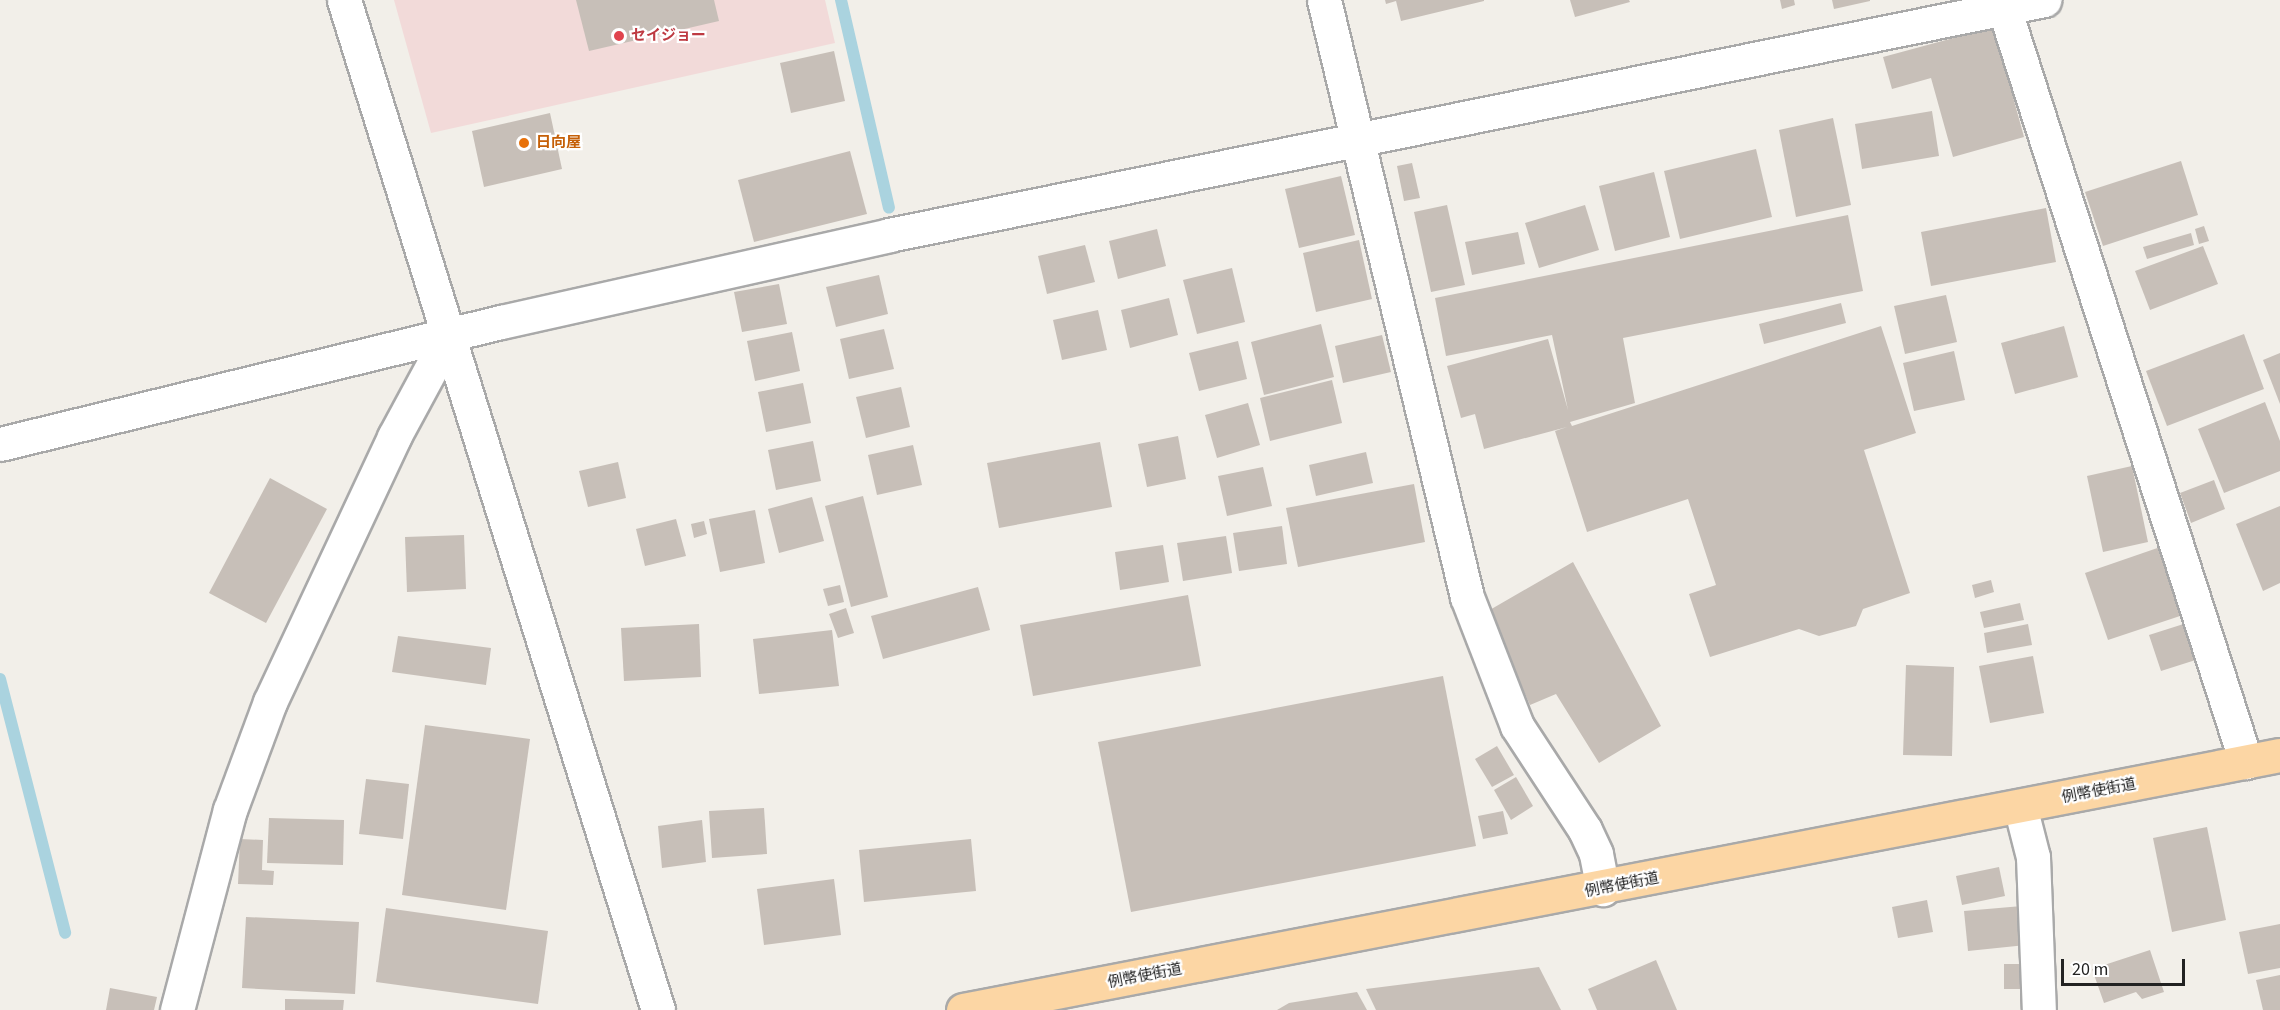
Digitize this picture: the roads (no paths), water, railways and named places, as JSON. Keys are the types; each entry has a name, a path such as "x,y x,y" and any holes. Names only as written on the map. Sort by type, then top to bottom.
{"main road":[{"name":"例幣使街道","path":"963,1010 1604,889 2280,755"}],"street":[{"path":"344,0 658,1010"},
{"path":"1324,0 1355,138 1467,597 1517,726 1584,830 1596,854 1604,889"},
{"path":"0,444 889,235 1355,138 2044,0"},
{"path":"2004,8 2246,762"},
{"path":"177,1010 230,810 270,702 394,437 448,337"},
{"path":"2020,806 2033,857 2039,1010"}],"waterway":[{"path":"841,0 889,208"},
{"path":"0,679 65,933"}],"place":[{"name":"セイジョー","path":"619,36"},
{"name":"日向屋","path":"524,143"}]}
